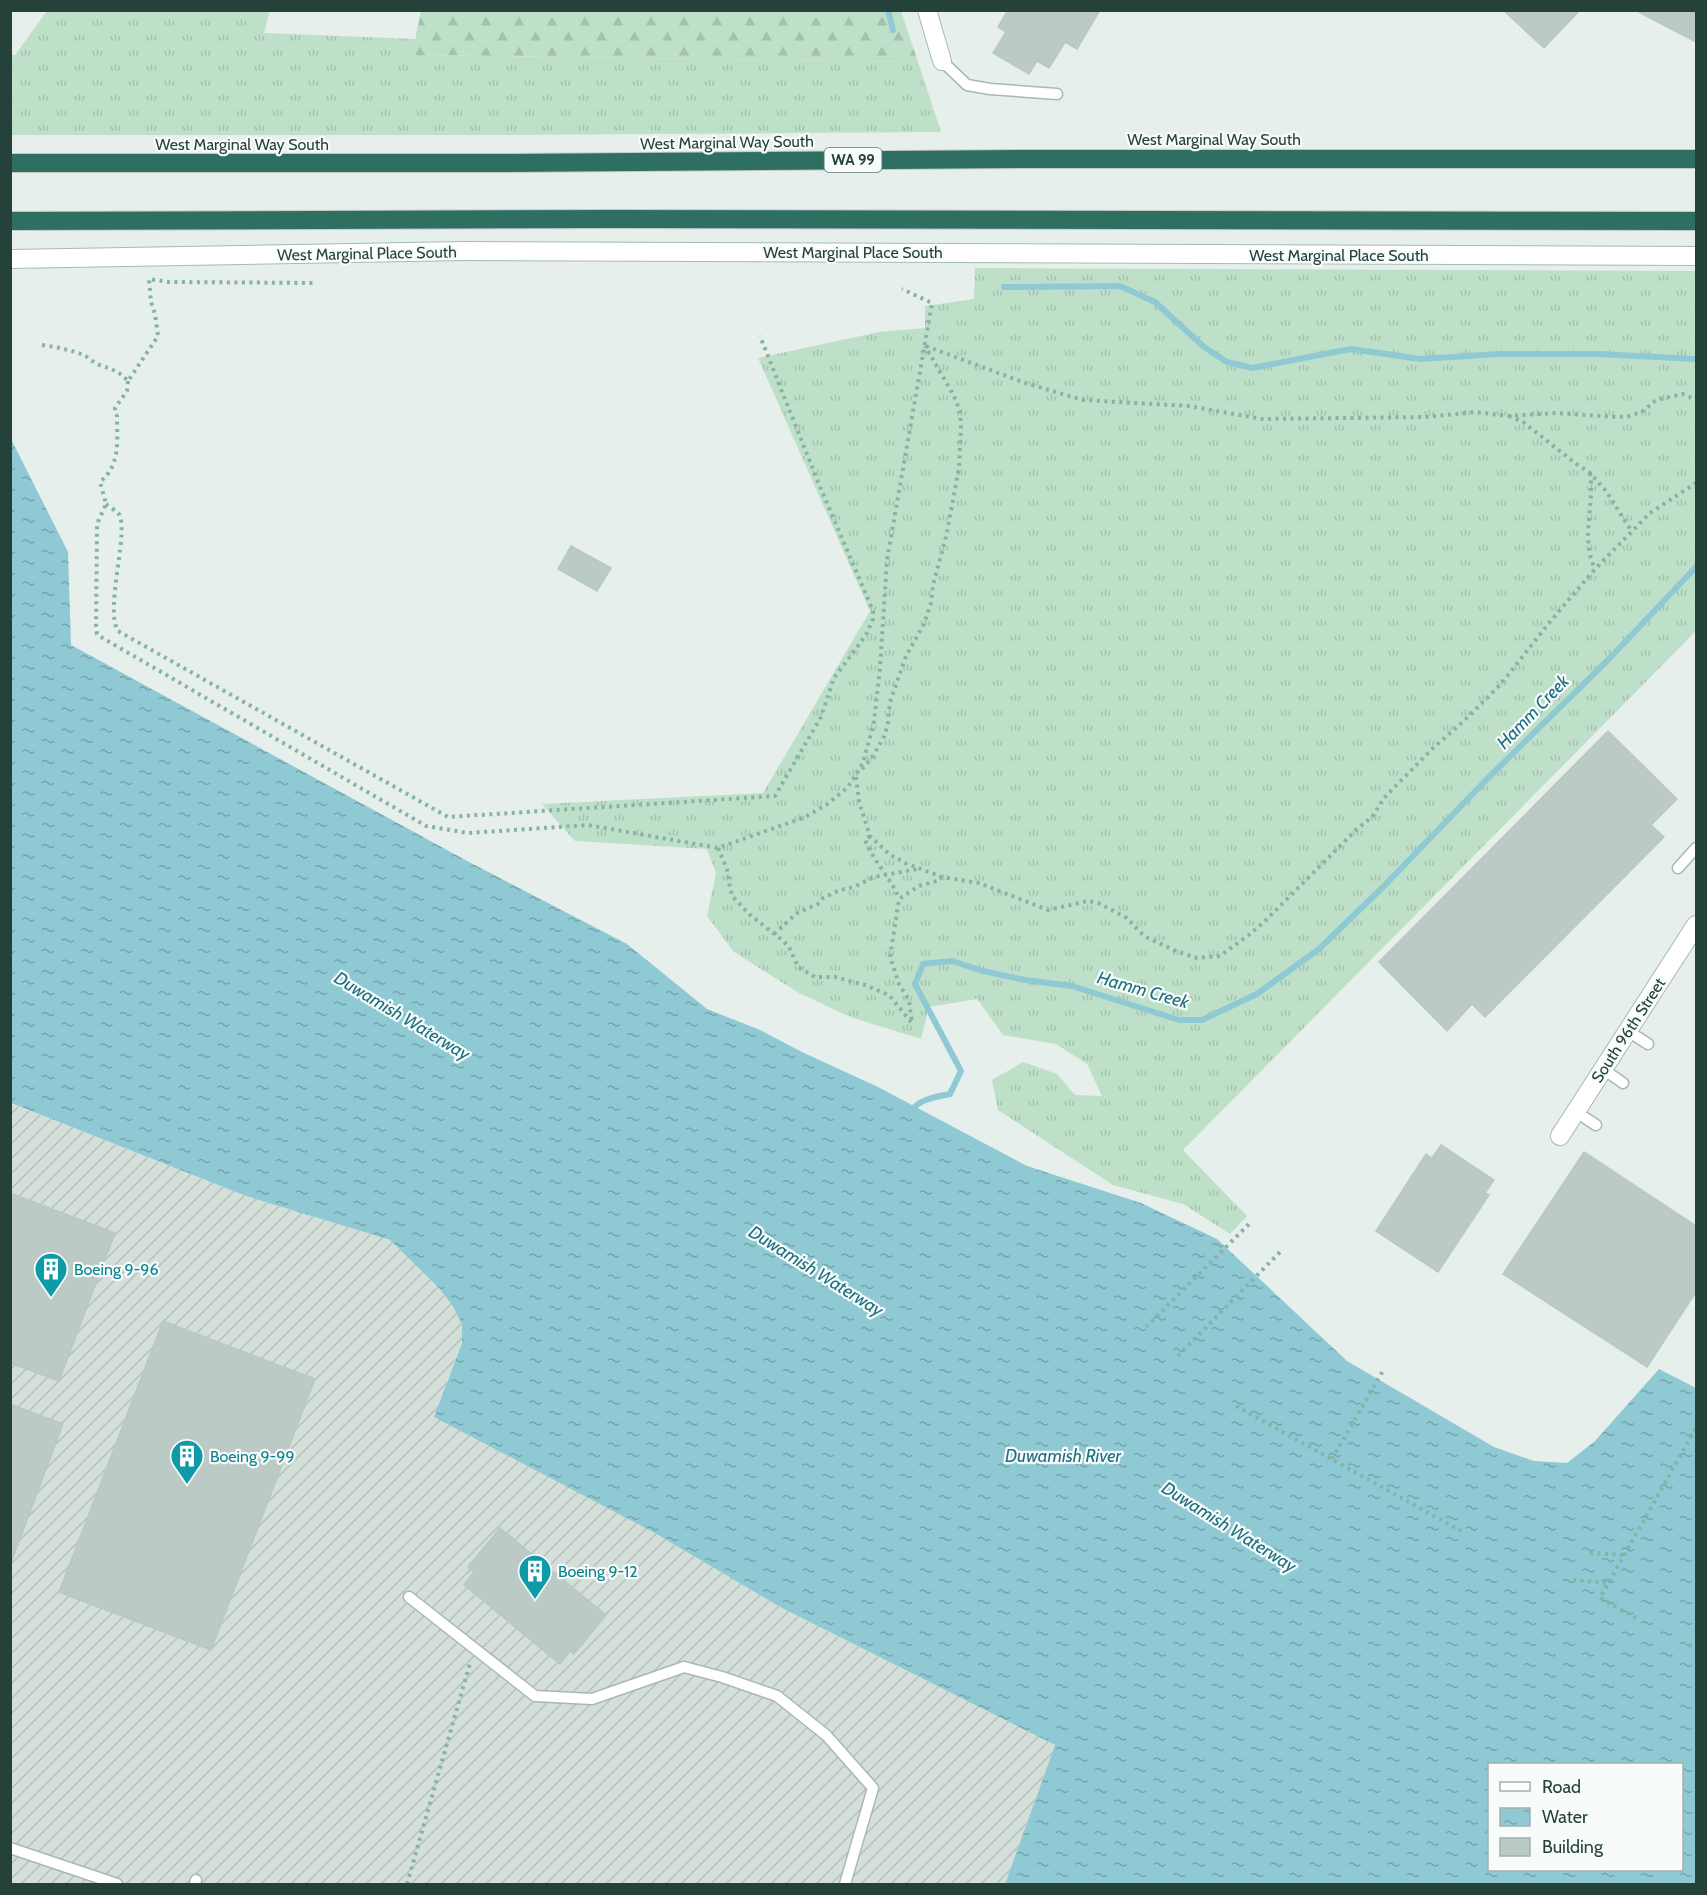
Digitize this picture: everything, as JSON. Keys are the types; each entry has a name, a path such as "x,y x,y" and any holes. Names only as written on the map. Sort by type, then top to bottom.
{"highway":[{"name":"West Marginal Way South","path":"10,163 503,164 1030,159 1696,159"},
{"path":"10,221 671,219 1696,221"}],"street":[{"path":"927,10 942,61"},
{"name":"West Marginal Place South","path":"10,259 464,251 1696,256"},
{"name":"South 96th Street","path":"1560,1136 1696,925"}],"lane":[{"path":"942,61 967,85 1057,94"},
{"path":"1678,868 1696,848"},
{"path":"1628,1031 1648,1044"},
{"path":"1603,1069 1623,1083"},
{"path":"1576,1112 1596,1125"},
{"path":"410,1597 535,1696 592,1699 684,1667 777,1696 826,1735 873,1788 845,1884"},
{"path":"10,1848 117,1884"}],"path":[{"path":"315,283 169,282 149,279 158,336 128,381 128,391 115,408 117,457 100,482 106,504 119,514 120,519 113,614 118,631 448,816 775,796 821,717 834,678 866,635 873,620 873,611 795,427 760,336"},
{"path":"902,289 932,303 886,560 880,668 874,722 868,750 856,776 859,802 870,836 888,854 918,868 942,877 979,883 1048,910 1088,901 1098,903 1127,918 1148,938 1197,958 1220,956 1265,921 1357,829 1372,817 1384,798 1433,747 1466,720 1501,684 1537,637 1595,569 1650,513 1696,483"},
{"path":"42,345 59,347 85,356 117,371 128,381"},
{"path":"106,504 97,524 97,634 426,826 468,833 588,825 606,827 622,833 718,848 805,817 819,809 840,794 872,758 885,735 890,702 906,656 924,624 931,603 960,460 960,411 925,345"},
{"path":"925,345 1025,383 1083,400 1189,406 1262,418 1425,417 1475,412 1508,416 1555,413 1617,417 1630,416 1642,411 1656,400 1683,394 1696,400"},
{"path":"1508,416 1522,422 1590,472 1606,491 1632,532"},
{"path":"1590,472 1592,486 1587,535 1595,569"},
{"path":"718,848 727,869 733,897 750,915 789,947 798,967 815,976 835,977 866,985 889,995 912,1023 909,1000 899,984 891,957 898,899 895,890 871,854 865,839 870,836"},
{"path":"774,934 797,913 818,904 823,898 840,890 854,887 868,879 885,874 918,868"},
{"path":"898,899 919,886 937,881 942,877"},
{"path":"1146,1327 1250,1223"},
{"path":"1178,1356 1280,1252"},
{"path":"1332,1459 1384,1369"},
{"path":"1236,1406 1461,1531"},
{"path":"1636,1618 1600,1598 1696,1428"},
{"path":"1590,1553 1625,1555"},
{"path":"1573,1580 1609,1583"},
{"path":"1689,1645 1696,1649"},
{"path":"407,1884 474,1648"}],"shaded area":[{"path":"10,1103 246,1196 390,1240 439,1288 452,1305 462,1324 462,1343 447,1381 653,1532 782,1608 1055,1745 1005,1884 11,1884"}],"green space":[{"path":"270,10 264,33 415,39 413,55 918,62 941,132 11,135 10,55 15,55 47,11"},
{"path":"421,11 901,11 918,62 412,55"},
{"path":"975,268 1696,271 1696,631 1183,1150 1247,1216 1230,1234 1183,1204 1113,1185 998,1110 992,1080 1023,1062 1057,1074 1075,1095 1102,1096 1087,1064 1056,1044 1003,1035 977,999 929,1007 921,1039 850,1017 799,993 734,952 707,916 716,873 707,849 575,841 542,804 763,793 870,611 758,358 879,332 925,328 925,306 974,299"}],"water":[{"name":"Duwamish River","path":"10,437 68,552 71,645 469,862 627,944 707,1009 760,1030 878,1087 1027,1166 1141,1203 1217,1239 1347,1361 1494,1447 1534,1461 1567,1463 1595,1441 1659,1369 1696,1388 1696,1884 1005,1884 1055,1745 782,1608 653,1532 434,1417 462,1343 462,1324 452,1305 439,1288 390,1240 246,1196 11,1103"}],"building":[{"path":"1008,10 1100,10 1077,49 1065,42 1049,68 1037,61 1029,74 993,53 1006,32 998,27"},
{"path":"1503,10 1580,10 1544,48"},
{"path":"1635,10 1696,10 1696,42"},
{"path":"571,546 611,568 597,591 558,569"},
{"path":"1608,731 1677,799 1651,825 1664,837 1485,1017 1472,1004 1447,1031 1379,962"},
{"path":"1441,1145 1494,1180 1485,1193 1489,1195 1438,1272 1376,1231 1426,1154 1432,1158"},
{"path":"1584,1152 1696,1226 1696,1292 1647,1367 1503,1274"},
{"name":"Boeing 9-96","path":"10,1193 115,1233 59,1381 10,1363"},
{"name":"Boeing 9-99","path":"163,1321 315,1379 211,1650 59,1592"},
{"path":"10,1404 63,1424 12,1560 10,1560"},
{"name":"Boeing 9-12","path":"500,1528 606,1615 574,1654 570,1651 560,1664 464,1585 474,1572 468,1567"}],"waterway":[{"name":"Hamm Creek","path":"888,10 893,30"},
{"name":"Hamm Creek","path":"1004,287 1120,286 1155,302 1204,347 1227,362 1252,368 1351,349 1420,359 1499,354 1598,354 1696,359"},
{"name":"Hamm Creek","path":"911,1111 923,1101 950,1094 961,1071 915,984 923,964 952,961 983,971 1025,980 1072,986 1179,1020 1202,1020 1257,994 1319,949 1385,885 1488,778 1607,661 1696,567"}],"place":[{"name":"Boeing 9-96","path":"51,1298"},
{"name":"Boeing 9-99","path":"187,1485"},
{"name":"Boeing 9-12","path":"535,1600"}],"water label":[{"name":"Duwamish Waterway","path":"402,1016"},
{"name":"Duwamish Waterway","path":"816,1271"},
{"name":"Duwamish Waterway","path":"1229,1527"}]}
